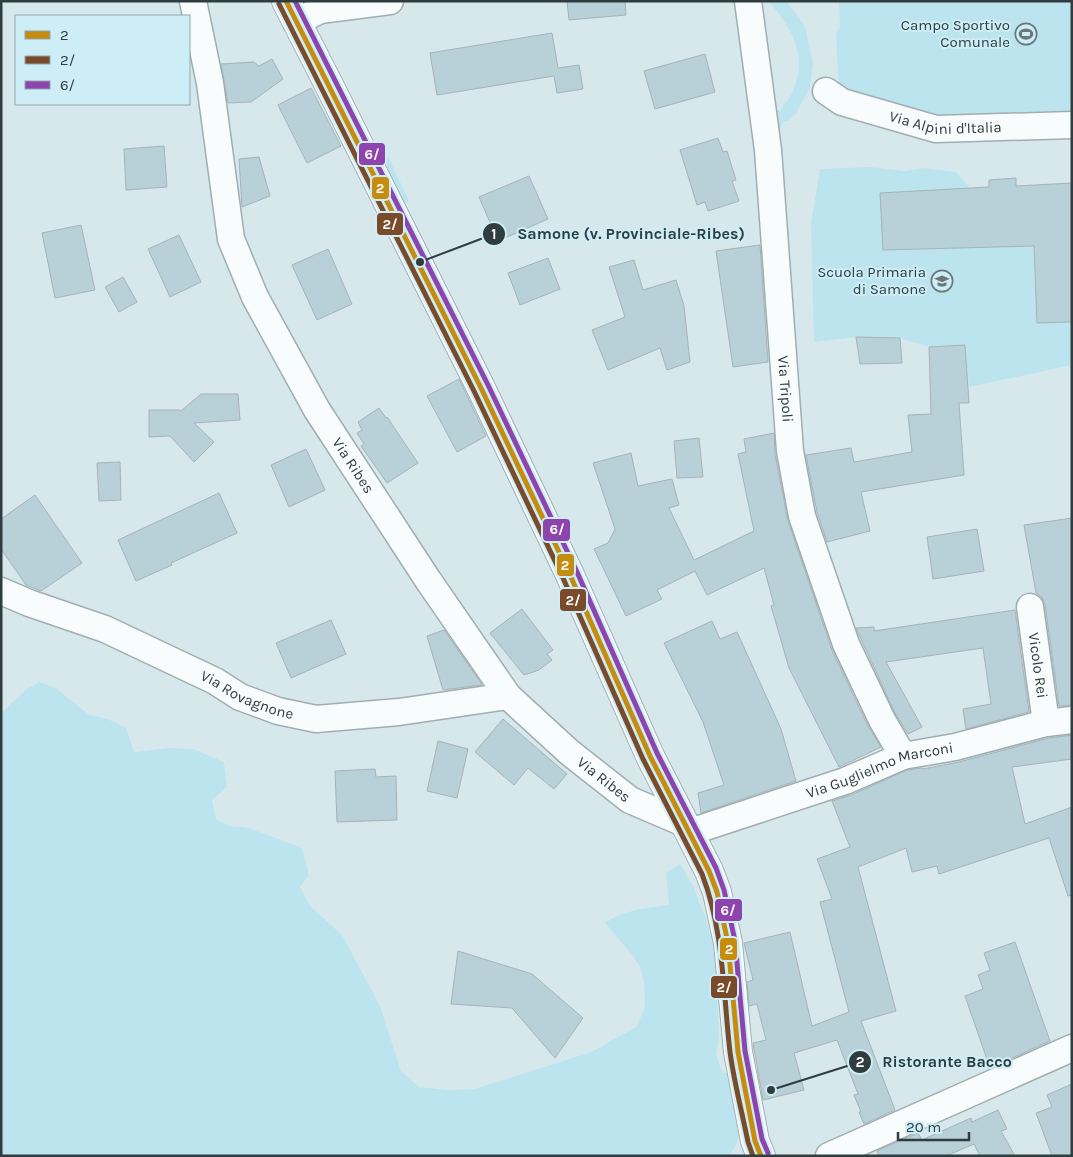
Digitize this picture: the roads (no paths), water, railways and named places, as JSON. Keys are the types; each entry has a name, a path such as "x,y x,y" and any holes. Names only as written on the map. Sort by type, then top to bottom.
{"main road":[{"path":"291,11 481,388 570,575 650,756 709,871 717,892 728,943 738,1052 756,1141 761,1156"}],"street":[{"name":"Via Ribes","path":"193,1 210,83 231,239 255,297 317,410 428,580 508,696 569,752 630,800 688,828"},
{"path":"291,11 320,10 390,1"},
{"name":"Via Tripoli","path":"748,1 768,150 790,451 802,516 846,644 878,712 903,756"},
{"name":"Via Alpini d'Italia","path":"826,91 842,102 936,129 1072,125"},
{"name":"Via Rovagnone","path":"1,591 29,603 105,629 215,680 240,697 278,711 316,719 399,712 508,696"},
{"name":"Vicolo Rei","path":"1030,607 1046,724"},
{"name":"Via Guglielmo Marconi","path":"688,828 845,781 903,756 956,746 1046,724 1072,720"},
{"path":"829,1156 1072,1048"}],"place":[{"name":"Campo Sportivo Comunale","path":"1026,34"},
{"name":"Samone (v. Provinciale-Ribes)","path":"420,262"},
{"name":"Scuola Primaria di Samone","path":"942,281"},
{"name":"Ristorante Bacco","path":"771,1090"}]}
